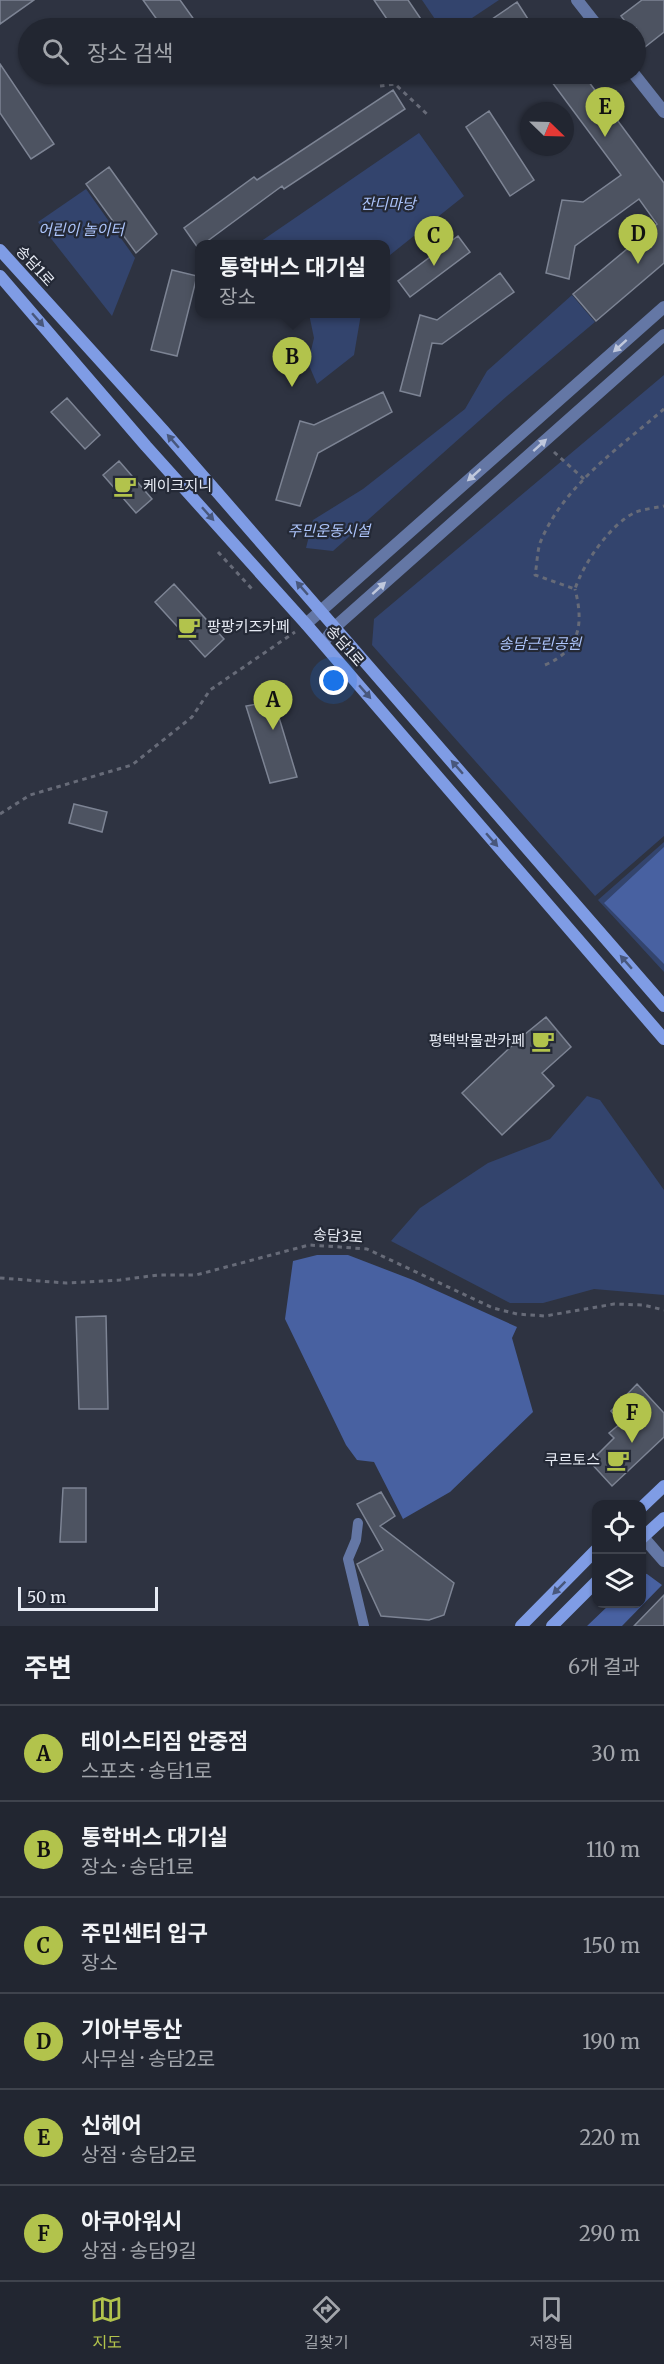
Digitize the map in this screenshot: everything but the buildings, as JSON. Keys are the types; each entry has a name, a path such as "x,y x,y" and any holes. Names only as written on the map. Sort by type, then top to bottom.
{"main road":[{"name":"송담1로","path":"0,250 163,430 322,611 664,1006"},
{"name":"송담1로","path":"0,276 146,446 323,643 664,1039"},
{"path":"646,1503 664,1486"},
{"path":"646,1534 664,1518"},
{"path":"521,1626 593,1554"},
{"path":"552,1626 592,1587"}],"street":[{"path":"577,0 591,18"},
{"path":"642,84 664,112"},
{"path":"306,624 664,307"},
{"path":"323,643 335,627 664,335"},
{"path":"646,1542 664,1561"}],"lane":[{"path":"358,1523 356,1540 348,1559 364,1626"}],"path":[{"path":"380,86 395,84 429,116"},
{"path":"575,589 535,575 540,544 565,500 584,479 664,409"},
{"path":"553,451 584,479"},
{"path":"545,665 557,660 569,650 577,631 580,610 575,589 578,579 602,540 635,512 664,506"},
{"path":"0,814 30,795 132,765 192,717 210,690 306,624"},
{"name":"송담3로","path":"0,1278 66,1282 120,1280 158,1275 196,1275 309,1245 340,1246 367,1249 493,1308 517,1314 545,1316 614,1304 643,1305 664,1310"}],"green space":[{"path":"422,0 499,0 472,18 434,18"},
{"name":"잔디마당","path":"419,133 464,196 390,255 390,240 263,240"},
{"name":"어린이 놀이터","path":"86,189 135,258 112,316 38,222"},
{"name":"주민운동시설","path":"572,295 595,322 507,396 333,551 306,548 313,520 363,489 465,409 487,371"},
{"path":"310,318 360,318 354,355 317,384 308,363 314,338"},
{"name":"송담근린공원","path":"664,375 664,836 595,896 372,645 374,619"},
{"path":"664,842 664,972 598,900"},
{"path":"587,1096 600,1100 664,1190 664,1295 594,1289 543,1303 510,1303 391,1241 420,1208 488,1163 550,1139"}],"shaded area":[{"path":"664,847 664,964 604,903"},
{"path":"317,1255 348,1255 413,1280 517,1327 512,1338 533,1412 450,1492 403,1519 374,1462 357,1460 346,1445 285,1319 293,1261"},
{"path":"646,1574 662,1585 646,1601"},
{"path":"606,1608 640,1608 622,1626 587,1626"}],"place":[{"name":"신헤어","path":"605,137"},
{"name":"기아부동산","path":"638,264"},
{"name":"주민센터 입구","path":"434,266"},
{"name":"통학버스 대기실","path":"292,387"},
{"name":"케이크지니","path":"125,486"},
{"name":"팡팡키즈카페","path":"189,627"},
{"name":"테이스티짐 안중점","path":"273,730"},
{"name":"평택박물관카페","path":"543,1041"},
{"name":"아쿠아워시","path":"632,1443"},
{"name":"쿠르토스","path":"618,1460"}]}
